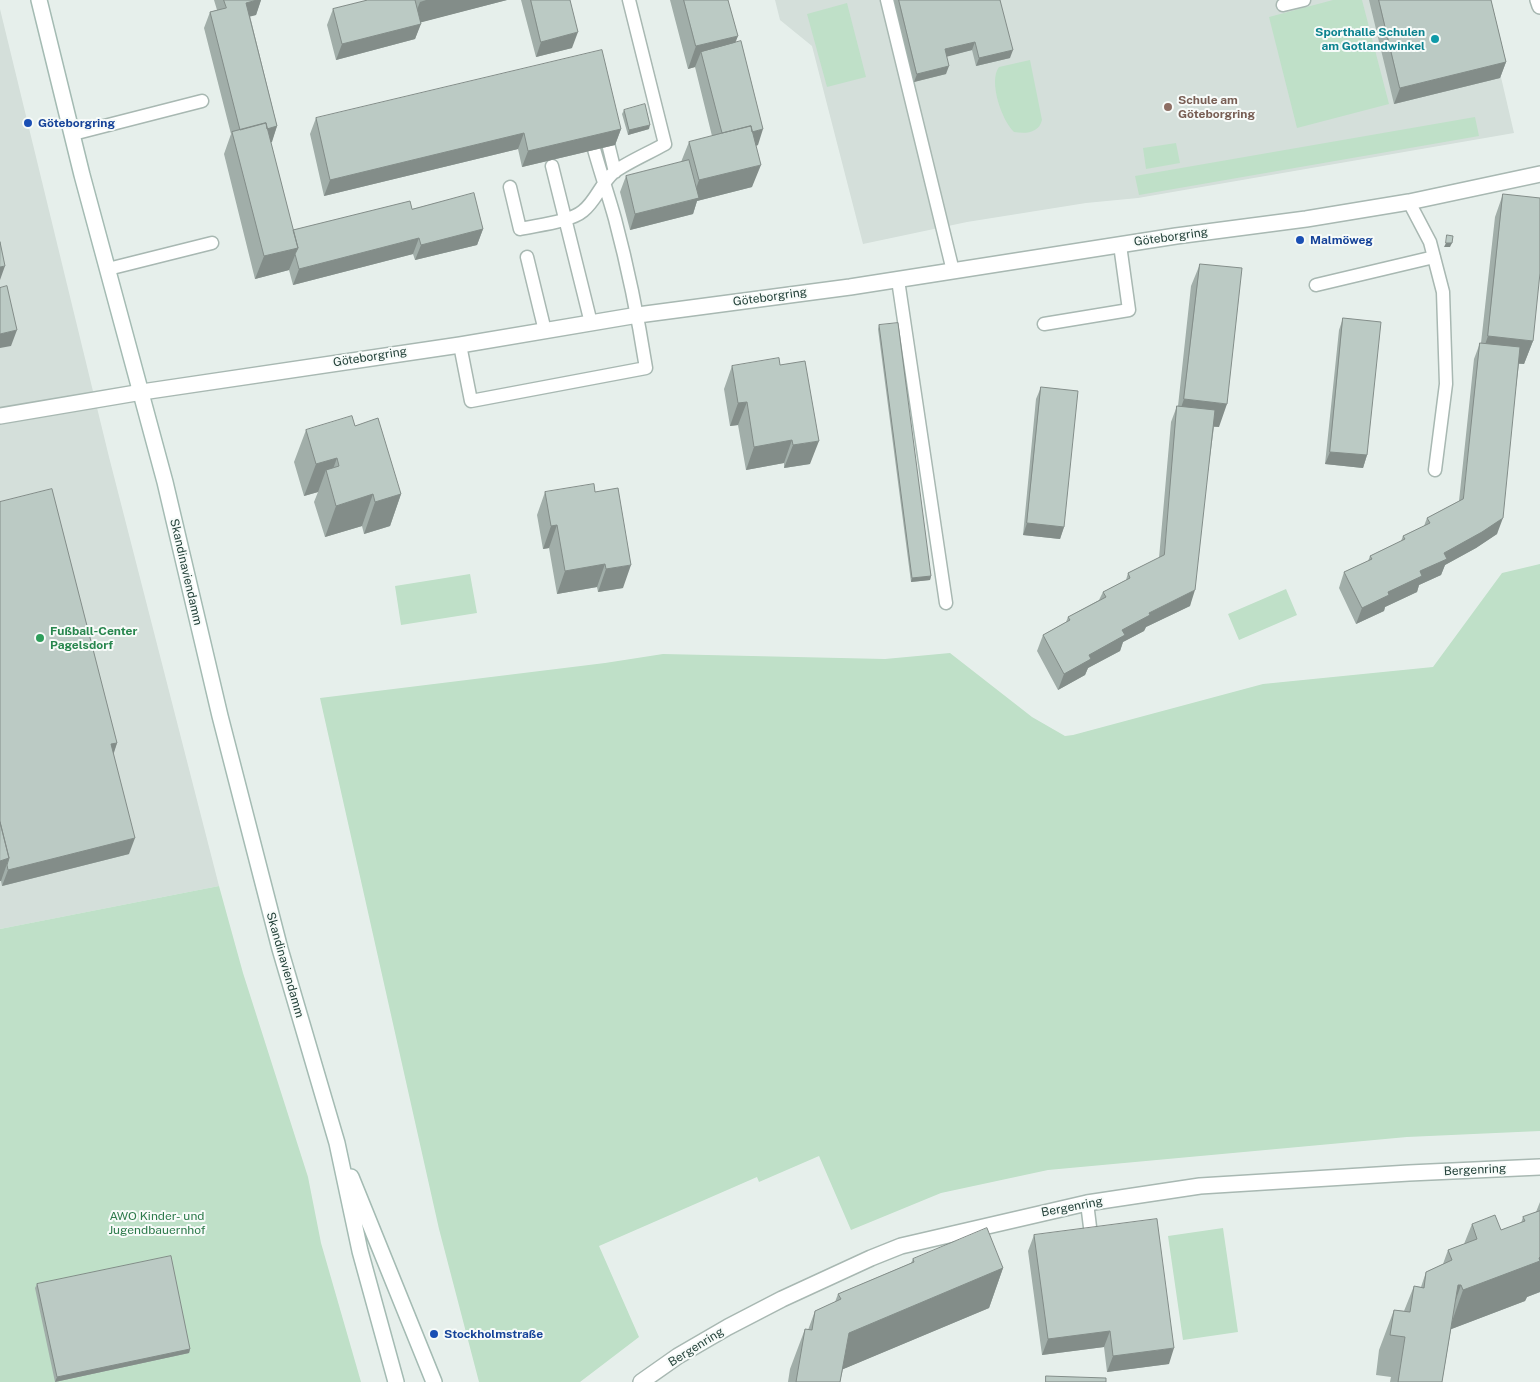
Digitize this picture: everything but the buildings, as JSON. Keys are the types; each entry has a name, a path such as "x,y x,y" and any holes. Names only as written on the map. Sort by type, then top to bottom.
{"street":[{"name":"Skandinaviendamm","path":"39,0 108,269 142,392 185,563 224,735 280,949 337,1143 360,1251 396,1382"},
{"path":"1538,0 1540,6"},
{"name":"Göteborgring","path":"0,416 142,392 545,331 638,315 898,280 1120,245 1306,219 1409,202 1540,174"},
{"name":"Skandinaviendamm","path":"337,1143 434,1382"},
{"name":"Bergenring","path":"641,1382 678,1356 728,1327 782,1299 901,1246 1087,1203 1200,1186 1540,1166"}],"lane":[{"path":"510,187 520,229 565,219 582,212 615,172 665,144 629,0"},
{"path":"887,0 953,271"},
{"path":"1283,5 1304,0"},
{"path":"73,134 202,101"},
{"path":"602,115 615,172"},
{"path":"460,344 471,400 646,368 638,315 614,218 587,126"},
{"path":"552,166 592,323"},
{"path":"1409,202 1430,242 1444,292 1446,384 1435,470"},
{"path":"108,269 212,243"},
{"path":"1044,324 1129,310 1120,245"},
{"path":"527,257 545,331"},
{"path":"1316,285 1434,257"},
{"path":"898,280 946,603"},
{"path":"1087,1203 1094,1259"}],"shaded area":[{"name":"Schule am Göteborgring","path":"775,0 1483,0 1514,133 1138,198 1086,203 967,222 863,244 812,46 780,20"},
{"path":"0,9 109,457 219,886 0,929"}],"green space":[{"path":"1333,0 1362,0 1389,104 1297,128 1269,17"},
{"path":"847,3 866,77 827,87 807,14"},
{"path":"1030,60 1042,120 1038,128 1031,132 1014,132 1009,127 998,101 995,82 996,73 999,67"},
{"path":"1475,117 1479,136 1139,195 1135,176"},
{"path":"1176,143 1180,163 1146,169 1143,148"},
{"path":"1540,564 1540,1131 1407,1137 1048,1170 941,1193 851,1230 819,1156 759,1182 757,1177 599,1246 639,1337 580,1382 479,1382 439,1229 320,698 605,663 663,654 885,659 950,653 1032,717 1065,736 1263,684 1433,667 1502,573"},
{"path":"470,574 477,613 401,625 395,586"},
{"path":"1286,589 1297,615 1239,640 1228,614"},
{"name":"AWO Kinder- und Jugendbauernhof","path":"219,886 243,973 308,1177 321,1243 361,1382 0,1382 0,929"},
{"path":"1223,1228 1238,1332 1183,1340 1168,1236"}],"place":[{"name":"Sporthalle Schulen am Gotlandwinkel","path":"1435,39"},
{"name":"Schule am Göteborgring","path":"1168,107"},
{"name":"Göteborgring","path":"28,123"},
{"name":"Malmöweg","path":"1300,240"},
{"name":"Fußball-Center Pagelsdorf","path":"40,638"},
{"name":"Stockholmstraße","path":"434,1334"}]}
